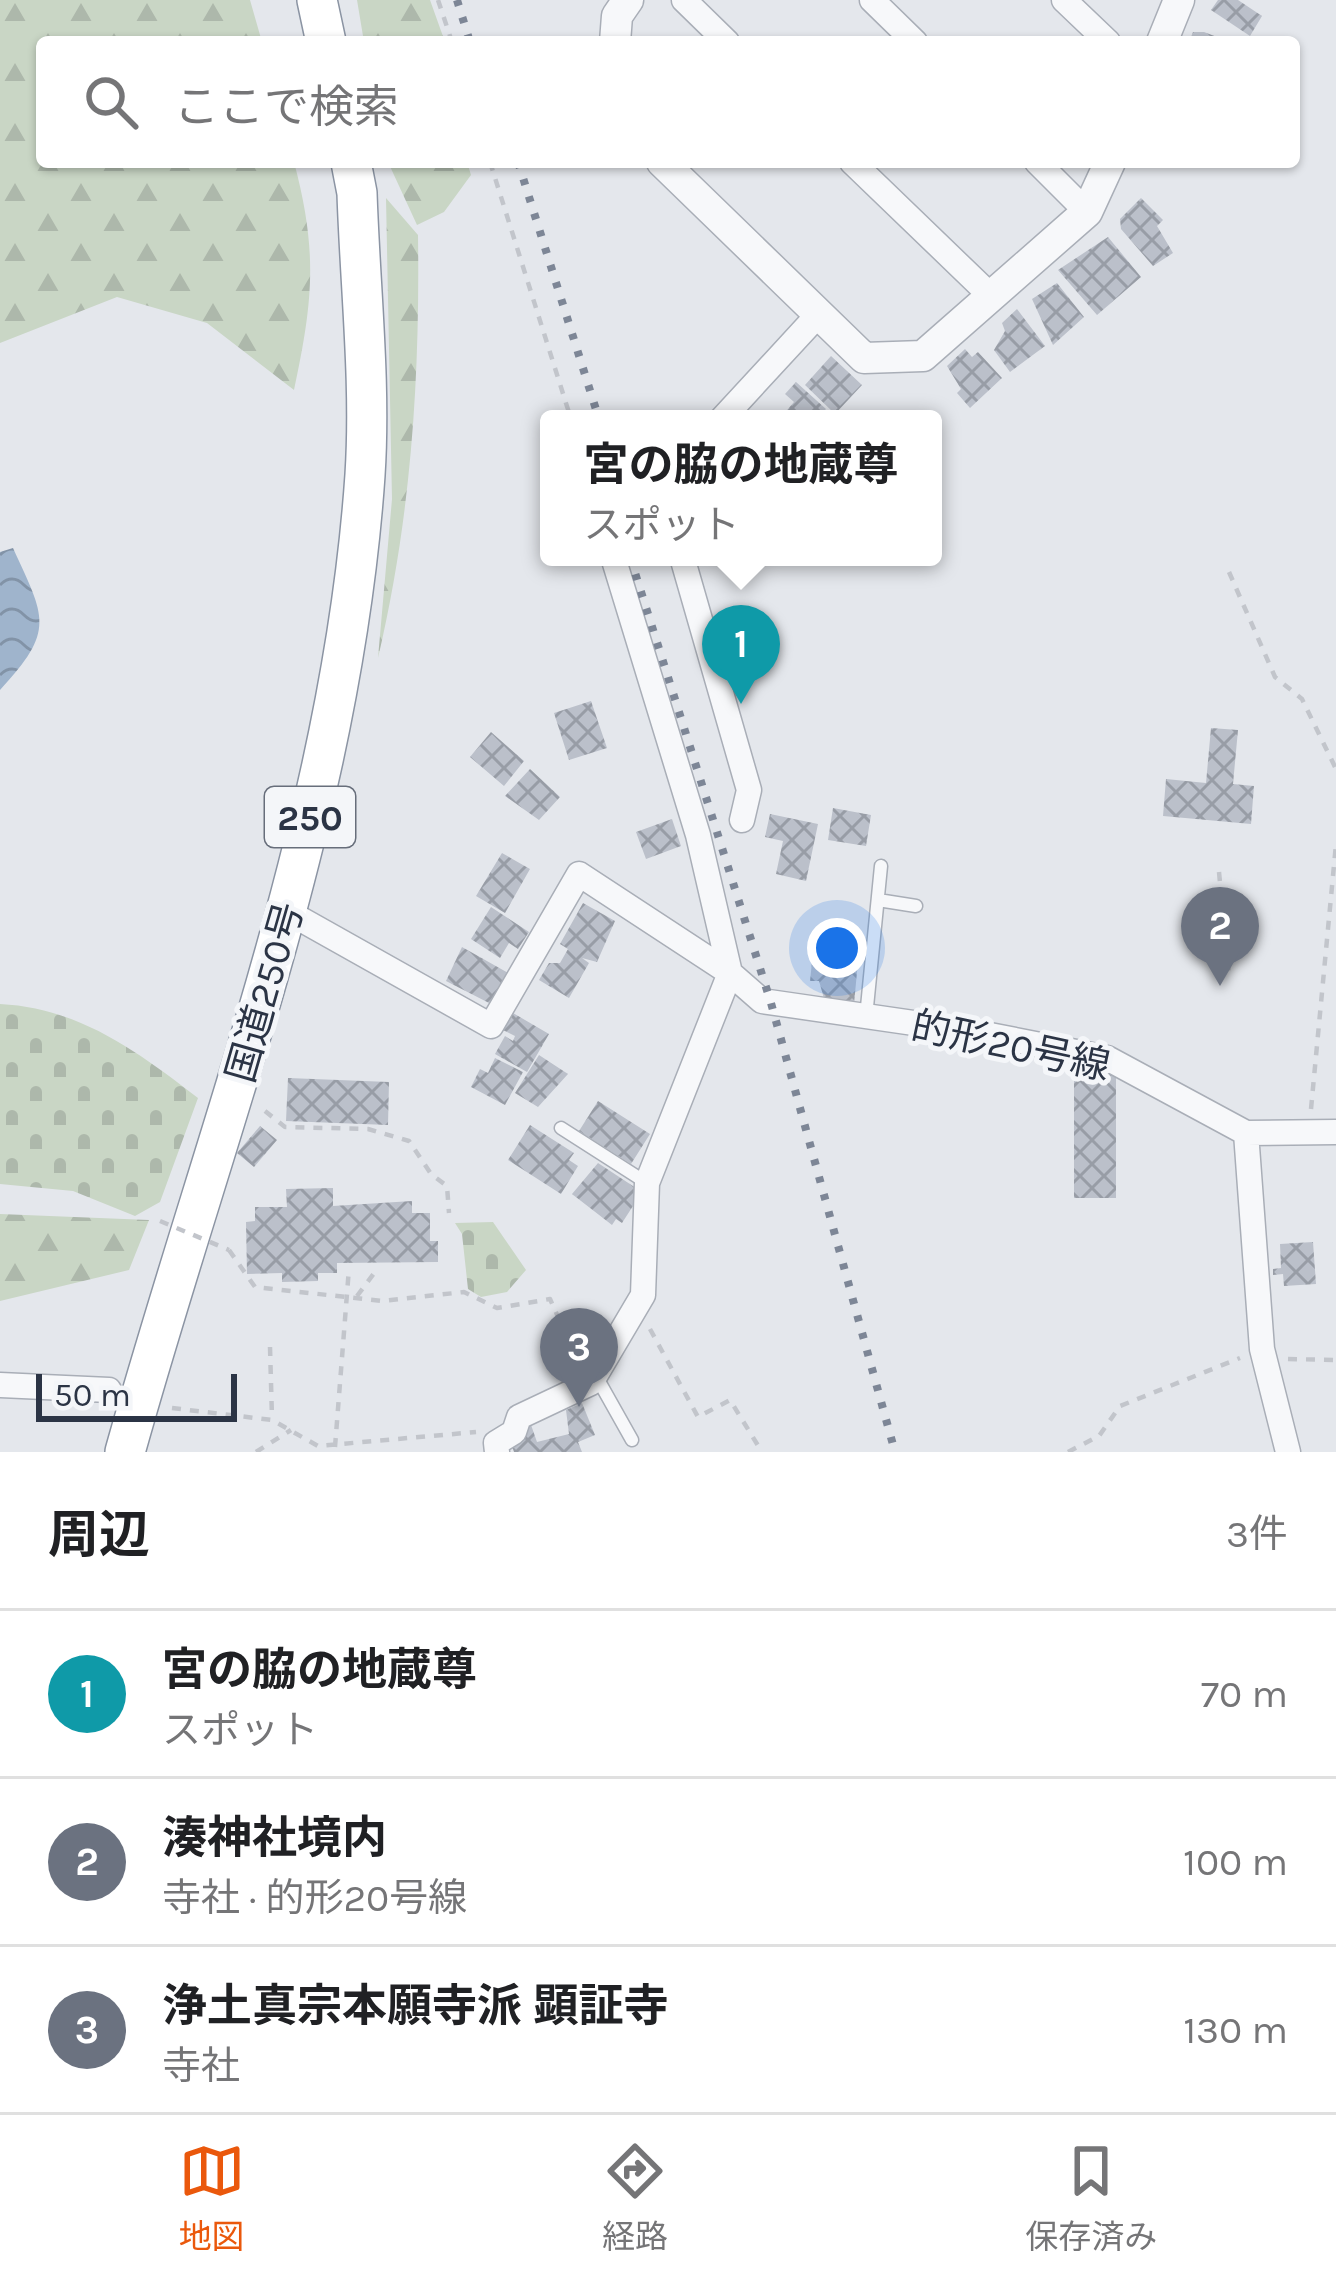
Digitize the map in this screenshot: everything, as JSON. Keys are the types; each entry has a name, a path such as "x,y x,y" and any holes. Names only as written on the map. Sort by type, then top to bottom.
{"highway":[{"path":"317,0 325,36"},
{"name":"国道250号","path":"125,1452 124,1395 237,1088 288,912 338,694 365,473 357,194 352,168"}],"street":[{"path":"615,36 617,16 628,0"},
{"path":"684,0 722,36"},
{"path":"872,0 909,36"},
{"path":"1064,0 1102,36"},
{"path":"1164,36 1179,0"},
{"path":"668,168 865,358 923,356 1087,212 1107,168"},
{"path":"858,168 991,296"},
{"path":"1042,168 1087,212"},
{"path":"730,410 817,316"},
{"path":"496,1448 514,1432 519,1417 593,1379 643,1295 647,1183 730,974 723,926 698,835 616,566"},
{"path":"685,566 749,790 742,820"},
{"path":"288,912 491,1026 579,874 730,974"},
{"name":"的形20号線","path":"730,974 762,1001 1107,1058 1246,1133"},
{"path":"1288,1452 1263,1355 1246,1133 1336,1132"},
{"path":"0,1384 124,1395"}],"lane":[{"path":"866,1016 881,866"},
{"path":"878,900 916,906"},
{"path":"561,1128 647,1183"},
{"path":"593,1379 632,1440"}],"path":[{"path":"438,0 450,36"},
{"path":"492,168 568,410"},
{"path":"1228,572 1275,677 1302,700 1336,769"},
{"path":"1309,1132 1336,844"},
{"path":"1219,872 1229,976"},
{"path":"1327,974 1336,971"},
{"path":"237,1088 285,1127 368,1129 409,1141 430,1174 447,1186 448,1213"},
{"path":"160,1221 229,1250 254,1287 382,1300 464,1292 497,1308 550,1299 593,1379"},
{"path":"335,1447 352,1295 349,1268"},
{"path":"352,1295 378,1268"},
{"path":"637,1304 698,1418 730,1400 762,1452"},
{"path":"270,1346 272,1420"},
{"path":"1068,1452 1099,1436 1120,1406 1263,1355 1336,1360"},
{"path":"124,1395 272,1420 318,1445 479,1432 496,1448"},
{"path":"256,1452 291,1430"}],"green space":[{"path":"0,0 250,0 260,36 36,36 36,168 296,168 307,223 310,276 294,390 207,323 117,297 0,343"},
{"path":"357,0 430,0 443,36 363,36"},
{"path":"391,168 469,168 471,175 444,212 417,225"},
{"path":"386,198 418,235 418,289 406,500 378,658 392,499"},
{"path":"0,1004 29,1007 81,1023 129,1049 198,1098 160,1202 135,1216 73,1191 0,1184"},
{"path":"0,1214 149,1220 129,1270 0,1301"},
{"path":"493,1222 526,1270 507,1292 481,1297 468,1289 462,1234 455,1223"}],"water":[{"path":"13,548 40,623 30,652 0,690 0,552"}],"building":[{"path":"1218,0 1238,0 1262,16 1250,36 1211,10"},
{"path":"1141,198 1163,220 1157,226 1173,253 1153,266 1121,229 1120,219"},
{"path":"1108,237 1141,277 1097,315 1058,270"},
{"path":"1057,283 1084,317 1053,345 1032,299"},
{"path":"1017,309 1045,346 1010,372 994,350 1005,331 1002,323"},
{"path":"965,349 972,357 978,352 1002,378 970,408 957,393 961,389 947,366"},
{"path":"831,356 862,385 839,410 831,410 805,385"},
{"path":"796,382 826,409 787,410 794,402 785,394"},
{"path":"591,701 607,748 569,760 554,713"},
{"path":"1211,728 1238,730 1233,784 1254,786 1251,824 1163,816 1166,779 1206,783"},
{"path":"491,732 524,761 504,786 470,757"},
{"path":"530,769 560,797 539,820 505,796"},
{"path":"833,808 871,815 866,846 828,840"},
{"path":"770,814 818,824 806,881 776,874 783,841 765,837"},
{"path":"672,819 681,846 646,859 636,832"},
{"path":"502,853 530,869 505,913 476,896"},
{"path":"583,903 615,921 597,962 582,958 589,963 569,998 539,980 549,963 560,963 568,949 560,944"},
{"path":"491,907 529,932 518,949 509,943 500,958 471,939"},
{"path":"814,943 859,951 854,1004 825,1002 819,981 810,981"},
{"path":"462,947 510,974 491,1004 446,981"},
{"path":"513,1013 549,1034 527,1072 495,1054 505,1036 513,1041 515,1036 503,1030"},
{"path":"539,1055 568,1074 538,1107 515,1093"},
{"path":"495,1058 523,1072 505,1105 471,1087 480,1069 488,1073"},
{"path":"1074,1069 1116,1069 1116,1198 1074,1198"},
{"path":"288,1078 389,1082 388,1125 286,1121"},
{"path":"598,1101 650,1134 631,1164 579,1131"},
{"path":"530,1125 574,1153 569,1160 578,1166 561,1194 508,1160"},
{"path":"260,1126 277,1140 254,1167 237,1153"},
{"path":"598,1163 642,1192 622,1223 616,1219 612,1225 572,1194"},
{"path":"333,1188 333,1206 412,1201 412,1213 430,1213 430,1241 438,1241 438,1262 337,1263 337,1273 318,1273 318,1281 282,1282 282,1273 247,1274 246,1222 255,1221 255,1207 287,1207 286,1189"},
{"path":"1313,1242 1316,1284 1284,1286 1283,1274 1273,1275 1273,1269 1281,1268 1280,1244"},
{"path":"582,1403 595,1435 578,1442 582,1452 514,1452 512,1446 530,1422 537,1442 569,1434 566,1410"}],"railway":[{"path":"457,0 468,36"},
{"path":"520,168 596,410"},
{"path":"633,566 771,1003 895,1452"}],"place":[{"name":"宮の脇の地蔵尊","path":"741,704"},
{"name":"湊神社境内","path":"1220,986"},
{"name":"浄土真宗本願寺派 顕証寺","path":"579,1407"}]}
